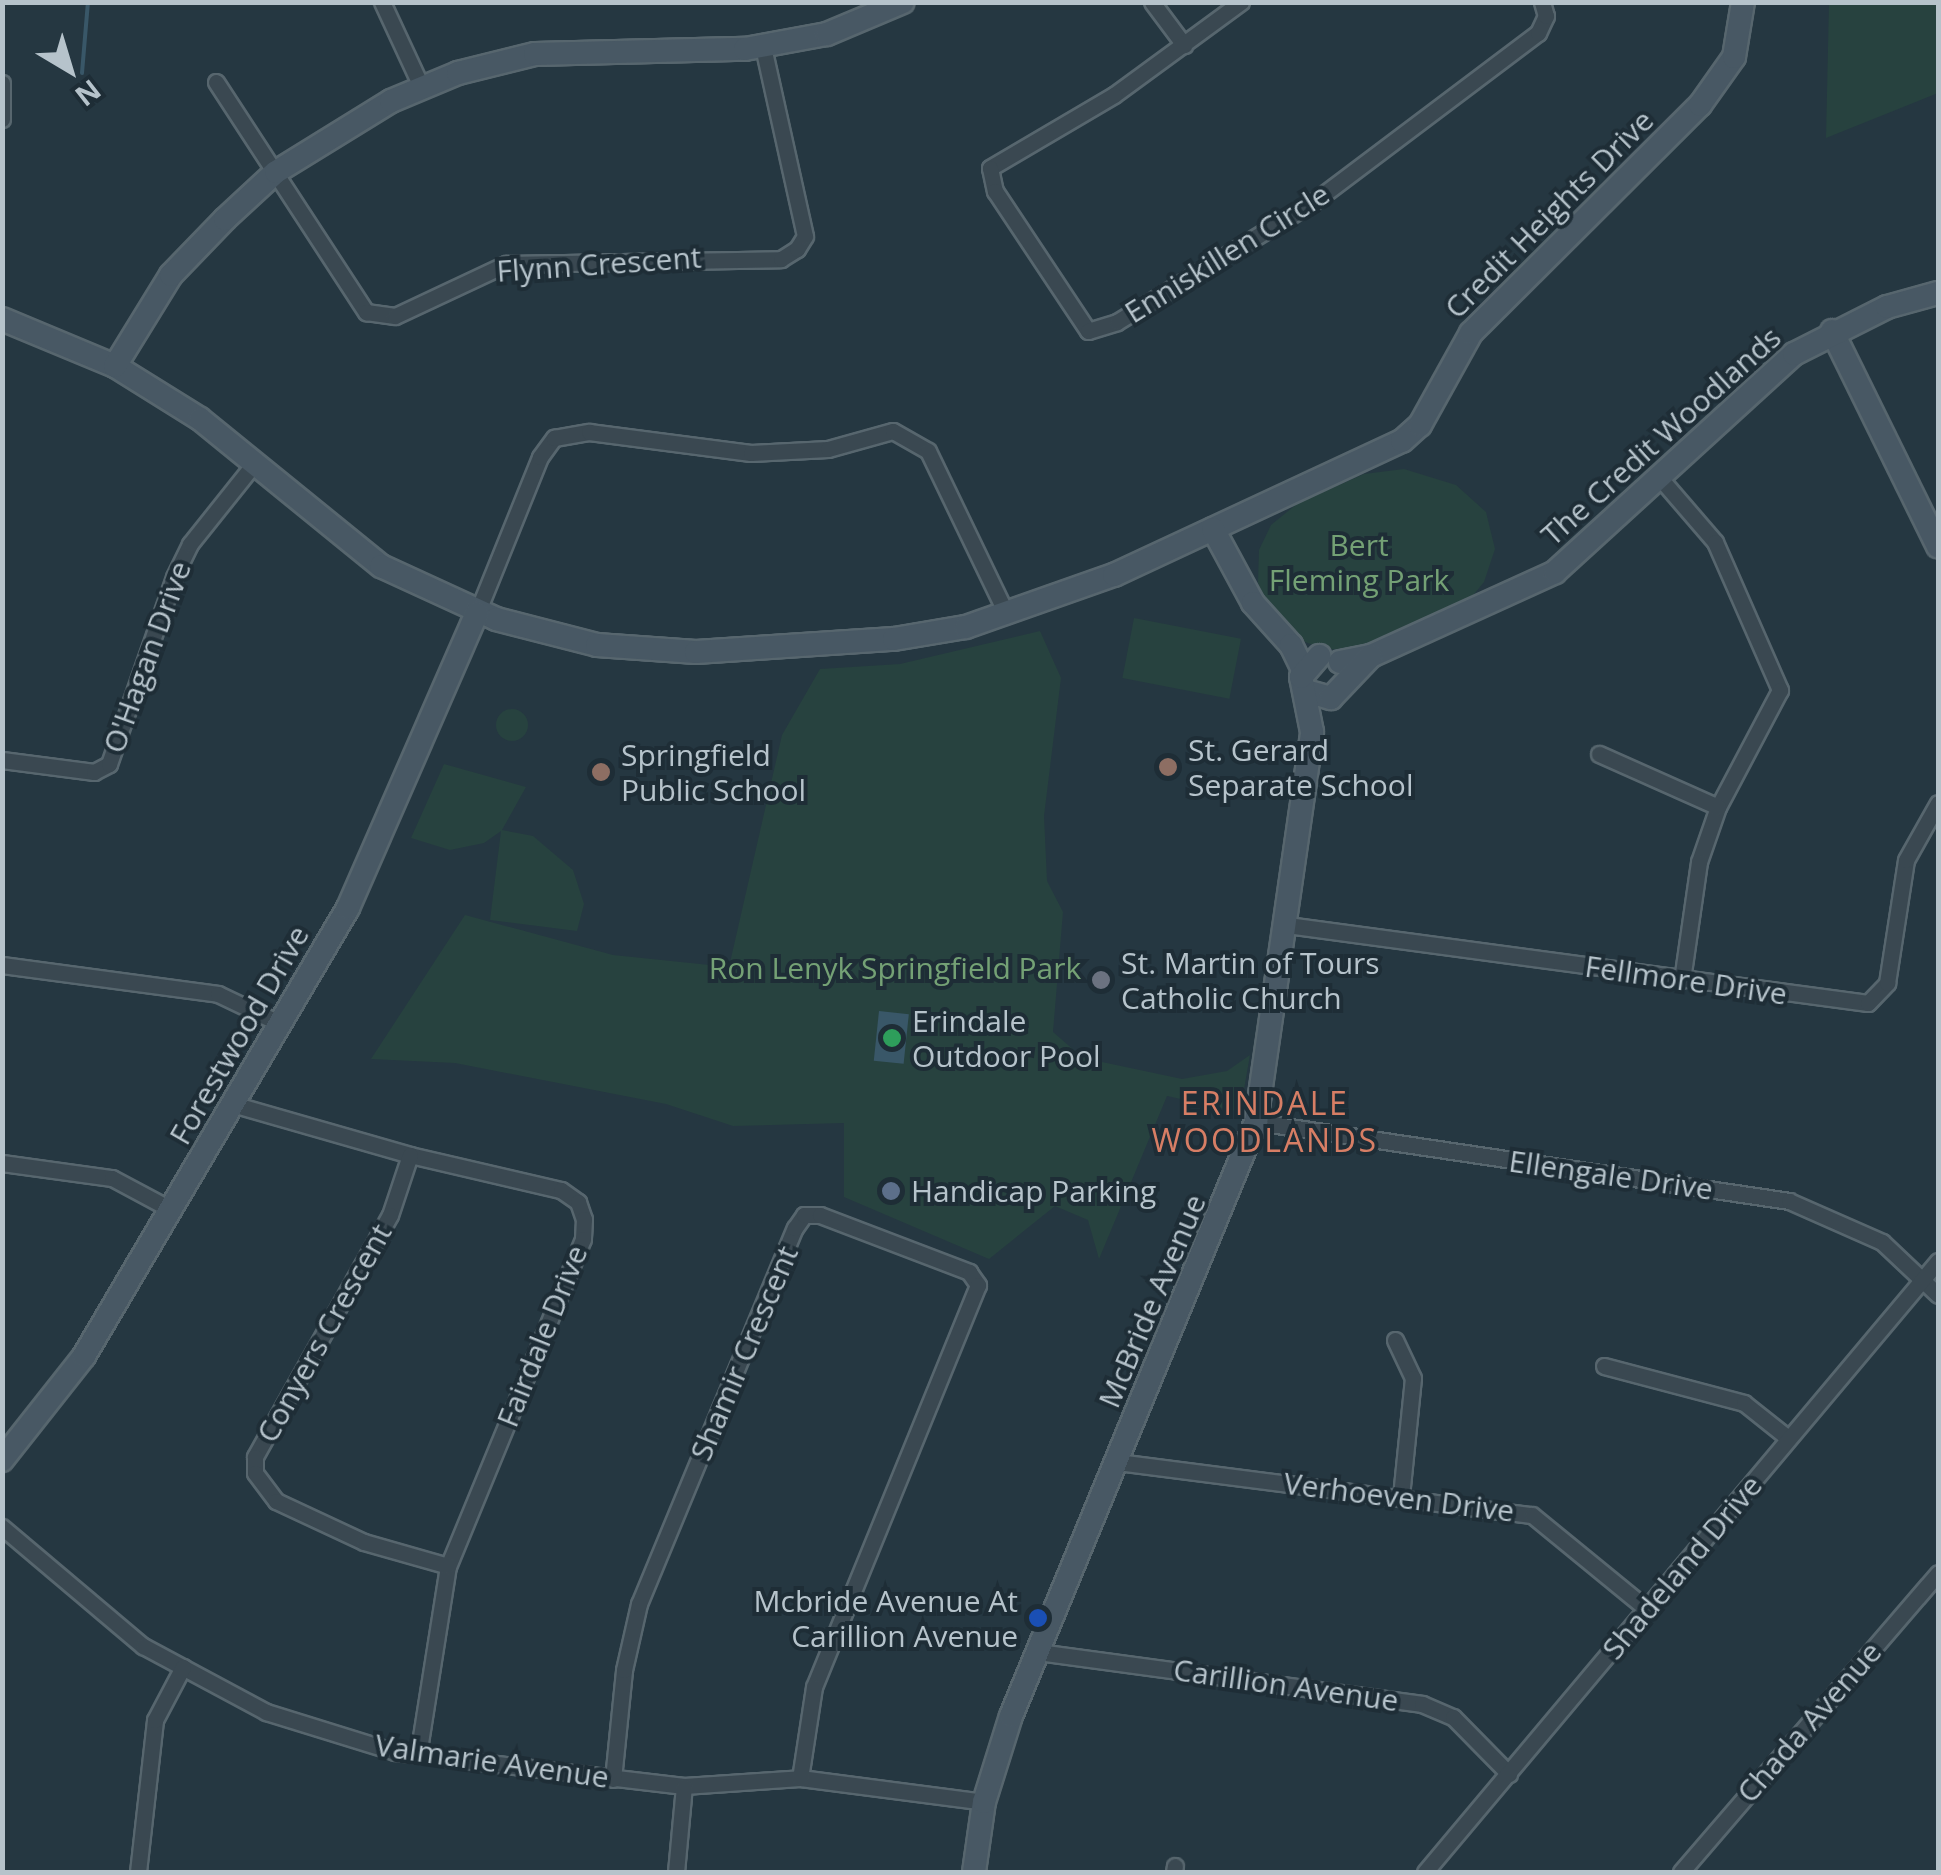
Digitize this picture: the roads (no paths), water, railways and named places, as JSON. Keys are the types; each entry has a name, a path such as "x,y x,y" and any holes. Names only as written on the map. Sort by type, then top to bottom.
{"street":[{"path":"382,2 422,88"},
{"path":"115,366 171,275 276,172 422,88 535,54 763,46 827,34 902,2"},
{"path":"1152,2 1184,46"},
{"name":"Enniskillen Circle","path":"1241,2 1184,46 990,168 994,191 1088,331 1117,322 1316,200 1538,32 1546,16 1542,2"},
{"name":"Credit Heights Drive","path":"1213,529 1369,462 1415,431 1471,333 1700,106 1734,57 1743,2"},
{"name":"Flynn Crescent","path":"276,172 366,312 395,316 506,264 781,259 805,236 763,46"},
{"path":"216,82 276,172"},
{"path":"2,84 2,119"},
{"name":"The Credit Woodlands","path":"1324,677 1555,572 1660,478 1762,378 1832,331 1938,294"},
{"path":"2,319 115,366 200,418 253,466 381,566 477,613 556,638 696,652 894,639 1008,615 1213,529 1253,604 1324,677"},
{"path":"1832,331 1938,546"},
{"path":"477,613 540,456 554,438 589,432 751,453 828,449 893,431 928,451 1008,615"},
{"name":"O'Hagan Drive","path":"2,760 94,772 109,764 174,577 190,544 253,466"},
{"path":"1660,478 1715,542 1778,673 1780,690 1718,807 1700,862 1682,980"},
{"name":"Forestwood Drive","path":"2,1460 84,1356 236,1104 348,908 477,613"},
{"name":"McBride Avenue","path":"974,1872 984,1802 1038,1652 1256,1122 1288,925 1312,732 1324,677"},
{"path":"1599,754 1718,807"},
{"name":"Fellmore Drive","path":"1288,925 1868,1003 1887,983 1906,860 1938,803"},
{"path":"2,964 218,994 279,1023"},
{"name":"Fairdale Drive","path":"236,1104 410,1155 562,1190 578,1202 584,1219 583,1239 448,1566 418,1755"},
{"name":"Ellengale Drive","path":"1256,1122 1789,1200 1882,1242 1938,1295"},
{"name":"Conyers Crescent","path":"410,1155 390,1215 256,1457 254,1473 276,1501 364,1542 448,1566"},
{"path":"2,1163 112,1178 170,1209"},
{"name":"Shamir Crescent","path":"614,1779 624,1670 640,1604 795,1228 804,1215 820,1215 968,1272 978,1285 814,1687 800,1778"},
{"name":"Shadeland Drive","path":"1425,1872 1938,1261"},
{"path":"1395,1340 1413,1378 1401,1496"},
{"path":"1604,1366 1744,1404 1788,1438"},
{"name":"Verhoeven Drive","path":"1117,1462 1401,1496 1543,1519 1647,1609"},
{"name":"Valmarie Avenue","path":"2,1527 72,1593 143,1646 266,1712 418,1755 684,1786 800,1778 984,1802"},
{"name":"Chada Avenue","path":"1681,1872 1938,1573"},
{"name":"Carillion Avenue","path":"1038,1652 1422,1704 1453,1717 1509,1774"},
{"path":"138,1872 155,1720 183,1667"},
{"path":"676,1872 684,1786"}],"water":[{"name":"Erindale Outdoor Pool","path":"879,1011 909,1014 904,1064 874,1061"}],"waterway":[{"path":"82,73 88,2"}],"place":[{"name":"St. Gerard Separate School","path":"1168,767"},
{"name":"Springfield Public School","path":"601,772"},
{"name":"St. Martin of Tours Catholic Church","path":"1101,980"},
{"name":"Erindale Outdoor Pool","path":"892,1038"},
{"name":"Handicap Parking","path":"891,1191"},
{"name":"Mcbride Avenue At Carillion Avenue","path":"1038,1618"}],"district":[{"name":"ERINDALE WOODLANDS","path":"1265,1122"}],"park label":[{"name":"Bert Fleming Park","path":"1359,562"},
{"name":"Ron Lenyk Springfield Park","path":"895,968"}]}
